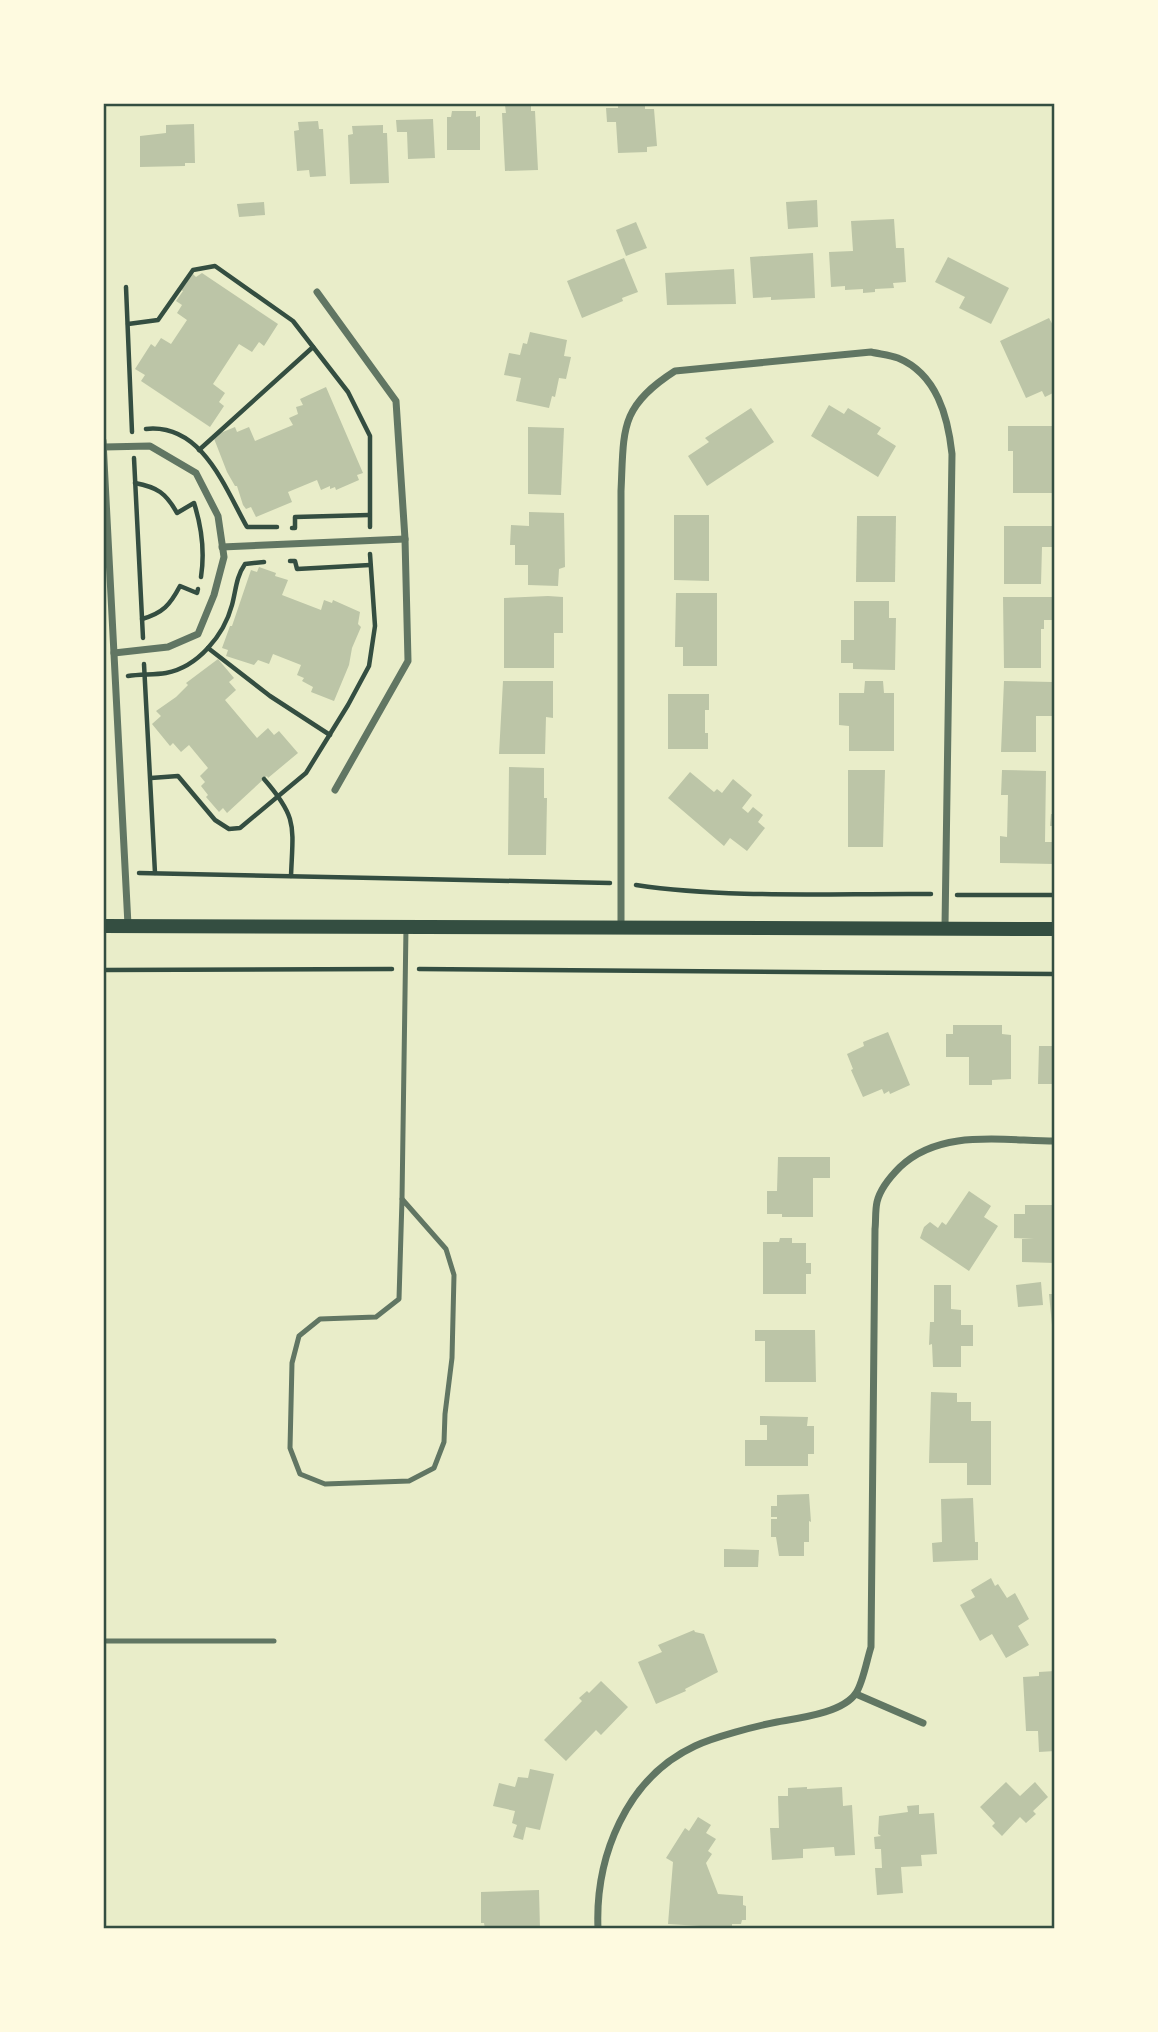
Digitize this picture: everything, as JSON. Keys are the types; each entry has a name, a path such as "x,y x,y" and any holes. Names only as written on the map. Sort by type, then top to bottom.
{"main road":[{"path":"103,926 1055,929"}],"street":[{"path":"317,292 396,401 405,539 408,661 335,790"},
{"path":"621,928 621,491 624,436 632,409 651,387 675,371 871,352 899,358 922,375 940,399 949,426 952,454 945,927"},
{"path":"103,441 128,926"},
{"path":"104,447 150,446 196,473 218,516 224,556 214,595 198,634 168,647 114,653"},
{"path":"222,547 405,539"},
{"path":"598,1929 597,1903 608,1849 632,1800 650,1779 671,1760 696,1745 775,1722 830,1711 856,1694 871,1647 875,1229 878,1201 891,1176 910,1157 962,1139 1055,1141"},
{"path":"856,1694 923,1723"}],"lane":[{"path":"402,1199 426,1223 446,1249 454,1275 452,1358 444,1442 434,1468 409,1481 325,1484 300,1474 290,1448 292,1363 299,1336 320,1319 376,1317 399,1299 406,927"},
{"path":"103,1641 274,1641"}],"path":[{"path":"126,287 155,873"},
{"path":"199,450 313,347"},
{"path":"132,431 154,429 185,437 211,461 247,527 295,528 295,517 369,515"},
{"path":"135,482 161,491 177,513 194,503 202,532 204,554 197,593 180,586 167,608 142,619"},
{"path":"283,562 295,561 297,569 370,565"},
{"path":"116,677 168,673 200,657 218,635 231,608 238,574 245,564 270,562"},
{"path":"208,648 270,696 330,735"},
{"path":"264,779 279,795 292,817 292,876"},
{"path":"125,873 621,883 660,889 776,894 1055,895"},
{"path":"103,970 405,969 1055,974"}],"building":[{"path":"618,103 633,103 633,106 654,109 657,146 647,147 647,152 618,153 616,122 607,122 606,108 618,108"},
{"path":"531,104 531,111 535,111 538,170 505,171 502,113 506,113 505,105"},
{"path":"452,111 476,111 476,117 480,116 480,150 447,150 447,117 451,117"},
{"path":"433,119 435,158 408,159 407,132 397,132 396,120"},
{"path":"318,121 319,129 323,129 326,176 310,177 309,170 297,171 294,131 299,130 298,122"},
{"path":"194,124 195,163 185,163 185,166 140,167 140,136 166,133 166,125"},
{"path":"383,125 383,133 387,133 389,183 350,184 348,135 353,134 352,126"},
{"path":"817,200 818,227 788,229 786,202"},
{"path":"264,202 265,215 239,217 237,204"},
{"path":"894,219 896,248 904,248 906,282 893,283 894,288 863,293 863,289 845,290 845,286 831,287 829,252 853,251 851,221"},
{"path":"636,222 647,248 626,256 616,230"},
{"path":"813,253 815,298 753,298 750,257"},
{"path":"948,257 1009,288 991,324 959,308 965,297 935,282"},
{"path":"624,258 638,292 582,318 567,281"},
{"path":"734,269 736,304 667,305 665,273"},
{"path":"202,273 278,324 264,346 259,342 252,352 239,344 213,384 225,393 219,402 224,406 210,427 141,381 145,375 135,369 151,344 155,347 161,338 171,344 187,320 177,313 182,305 176,301 193,274 196,277"},
{"path":"1049,318 1055,329 1055,392 1045,397 1042,391 1026,398 1000,341"},
{"path":"530,332 567,340 564,356 571,357 566,379 559,378 555,397 552,396 549,408 516,401 521,378 504,375 509,353 520,355"},
{"path":"326,387 363,473 357,475 359,480 336,490 335,487 330,489 330,486 321,490 317,480 288,492 292,502 256,517 251,507 246,509 243,505 213,436 235,427 237,432 249,427 255,441 293,425 289,418 298,414 296,407 303,405 300,399"},
{"path":"829,405 844,414 848,408 881,428 877,434 896,446 878,477 811,436"},
{"path":"751,408 774,442 707,486 688,456 709,442 705,438"},
{"path":"1008,426 1053,426 1055,493 1013,493 1013,451 1008,451"},
{"path":"528,427 564,428 561,495 528,494"},
{"path":"529,512 564,513 565,567 559,569 558,586 528,585 528,565 515,565 515,545 510,545 511,525 529,526"},
{"path":"674,515 709,515 709,581 674,580"},
{"path":"857,516 896,516 895,582 856,582"},
{"path":"1004,526 1055,526 1055,547 1042,547 1041,584 1004,584"},
{"path":"259,567 288,580 282,595 321,610 324,600 332,603 333,600 360,612 358,624 361,627 334,701 311,692 313,687 297,675 301,665 273,654 269,664 258,660 254,665 226,656 228,650 222,648 230,626 251,570 257,572"},
{"path":"676,593 717,593 717,666 683,666 683,647 675,647"},
{"path":"563,597 563,633 554,633 554,668 504,668 504,598"},
{"path":"1003,597 1055,597 1055,620 1044,620 1044,629 1041,629 1041,668 1004,668"},
{"path":"854,601 889,601 889,618 896,618 895,670 853,669 853,663 841,663 841,640 854,640"},
{"path":"218,659 234,678 229,682 236,690 225,700 257,738 268,728 274,735 279,731 298,753 268,778 267,776 227,813 223,808 219,812 206,797 208,795 201,786 205,782 200,776 208,768 189,745 181,752 173,743 170,746 152,724 161,716 156,711 176,697 188,685 186,683"},
{"path":"503,681 553,681 553,718 546,717 545,754 499,754"},
{"path":"865,681 883,681 884,693 894,693 894,751 849,751 849,726 839,725 839,693 864,693"},
{"path":"1004,681 1053,682 1055,716 1036,716 1036,752 1001,752"},
{"path":"668,694 709,694 709,710 705,710 708,749 668,749"},
{"path":"509,767 544,768 544,798 547,798 546,855 508,855"},
{"path":"848,770 885,770 883,847 848,847"},
{"path":"1002,770 1046,771 1045,842 1054,842 1054,864 1000,863 1000,836 1007,837 1008,795 1001,795"},
{"path":"690,772 714,792 717,789 722,793 733,779 752,795 742,808 748,813 753,807 763,815 758,822 765,828 747,851 730,838 724,846 668,798"},
{"path":"1051,814 1055,814 1055,826 1050,826"},
{"path":"953,1025 1002,1025 1002,1034 1011,1035 1011,1079 992,1080 992,1085 969,1085 969,1057 946,1057 946,1034 953,1034"},
{"path":"888,1032 910,1085 890,1094 889,1091 884,1094 882,1089 863,1097 847,1054 864,1046 863,1042"},
{"path":"1039,1046 1055,1046 1055,1089 1052,1089 1052,1084 1038,1084"},
{"path":"778,1157 830,1157 830,1178 813,1178 813,1217 767,1214 767,1191 777,1191"},
{"path":"969,1191 991,1206 984,1217 998,1226 969,1271 920,1238 924,1227 930,1222 938,1228 942,1222 946,1225"},
{"path":"1025,1205 1055,1205 1055,1263 1022,1262 1022,1239 1034,1239 1014,1238 1014,1214 1025,1214"},
{"path":"780,1238 792,1238 792,1243 806,1243 806,1263 811,1263 811,1274 806,1274 806,1294 763,1294 763,1242 779,1242"},
{"path":"1041,1282 1043,1305 1018,1307 1016,1285"},
{"path":"934,1285 951,1285 951,1309 961,1310 961,1325 973,1325 973,1346 961,1346 961,1367 933,1367 932,1344 929,1345 930,1322 934,1322"},
{"path":"1049,1294 1055,1294 1055,1325 1052,1325"},
{"path":"755,1330 815,1330 816,1382 765,1382 765,1341 755,1341"},
{"path":"931,1392 957,1393 957,1402 971,1402 971,1421 991,1421 991,1485 967,1485 967,1463 929,1463"},
{"path":"760,1416 808,1417 807,1426 814,1426 814,1454 808,1454 808,1466 745,1466 745,1440 767,1440 767,1425 760,1425"},
{"path":"809,1494 811,1522 809,1521 809,1542 804,1542 804,1556 779,1556 776,1537 771,1537 771,1519 777,1517 771,1517 771,1506 777,1506 777,1495"},
{"path":"973,1498 978,1560 933,1562 932,1543 942,1542 941,1499"},
{"path":"724,1549 759,1550 758,1567 724,1567"},
{"path":"991,1578 1007,1598 1015,1593 1029,1619 1018,1626 1029,1645 1006,1658 992,1634 980,1641 960,1605 975,1597 971,1590"},
{"path":"694,1630 704,1634 718,1672 685,1689 686,1691 656,1704 638,1662 662,1652 658,1645"},
{"path":"1055,1671 1055,1751 1039,1752 1038,1731 1026,1731 1023,1677"},
{"path":"601,1681 628,1707 601,1735 596,1730 566,1761 544,1740 582,1701 579,1698 587,1691 589,1693"},
{"path":"530,1769 554,1774 540,1830 526,1827 523,1840 513,1837 517,1825 512,1823 515,1811 493,1806 499,1783 515,1787 518,1777 528,1778"},
{"path":"1006,1782 1020,1796 1035,1782 1048,1797 1033,1811 1036,1814 1026,1823 1020,1817 1002,1836 992,1826 995,1823 980,1807"},
{"path":"842,1787 843,1806 852,1805 855,1855 835,1856 834,1847 803,1849 803,1858 772,1860 770,1828 779,1828 778,1796 788,1796 788,1788"},
{"path":"919,1805 919,1814 934,1813 937,1854 921,1855 922,1866 901,1867 903,1893 877,1895 875,1868 882,1868 881,1849 875,1849 874,1837 881,1836 878,1834 879,1816 908,1812 907,1806"},
{"path":"698,1817 711,1825 706,1833 716,1839 708,1851 712,1854 706,1863 718,1894 743,1896 746,1920 742,1920 741,1924 732,1924 732,1928 668,1924 673,1862 666,1858 685,1828 689,1831"},
{"path":"539,1890 540,1929 485,1929 484,1923 481,1923 481,1892"}]}
